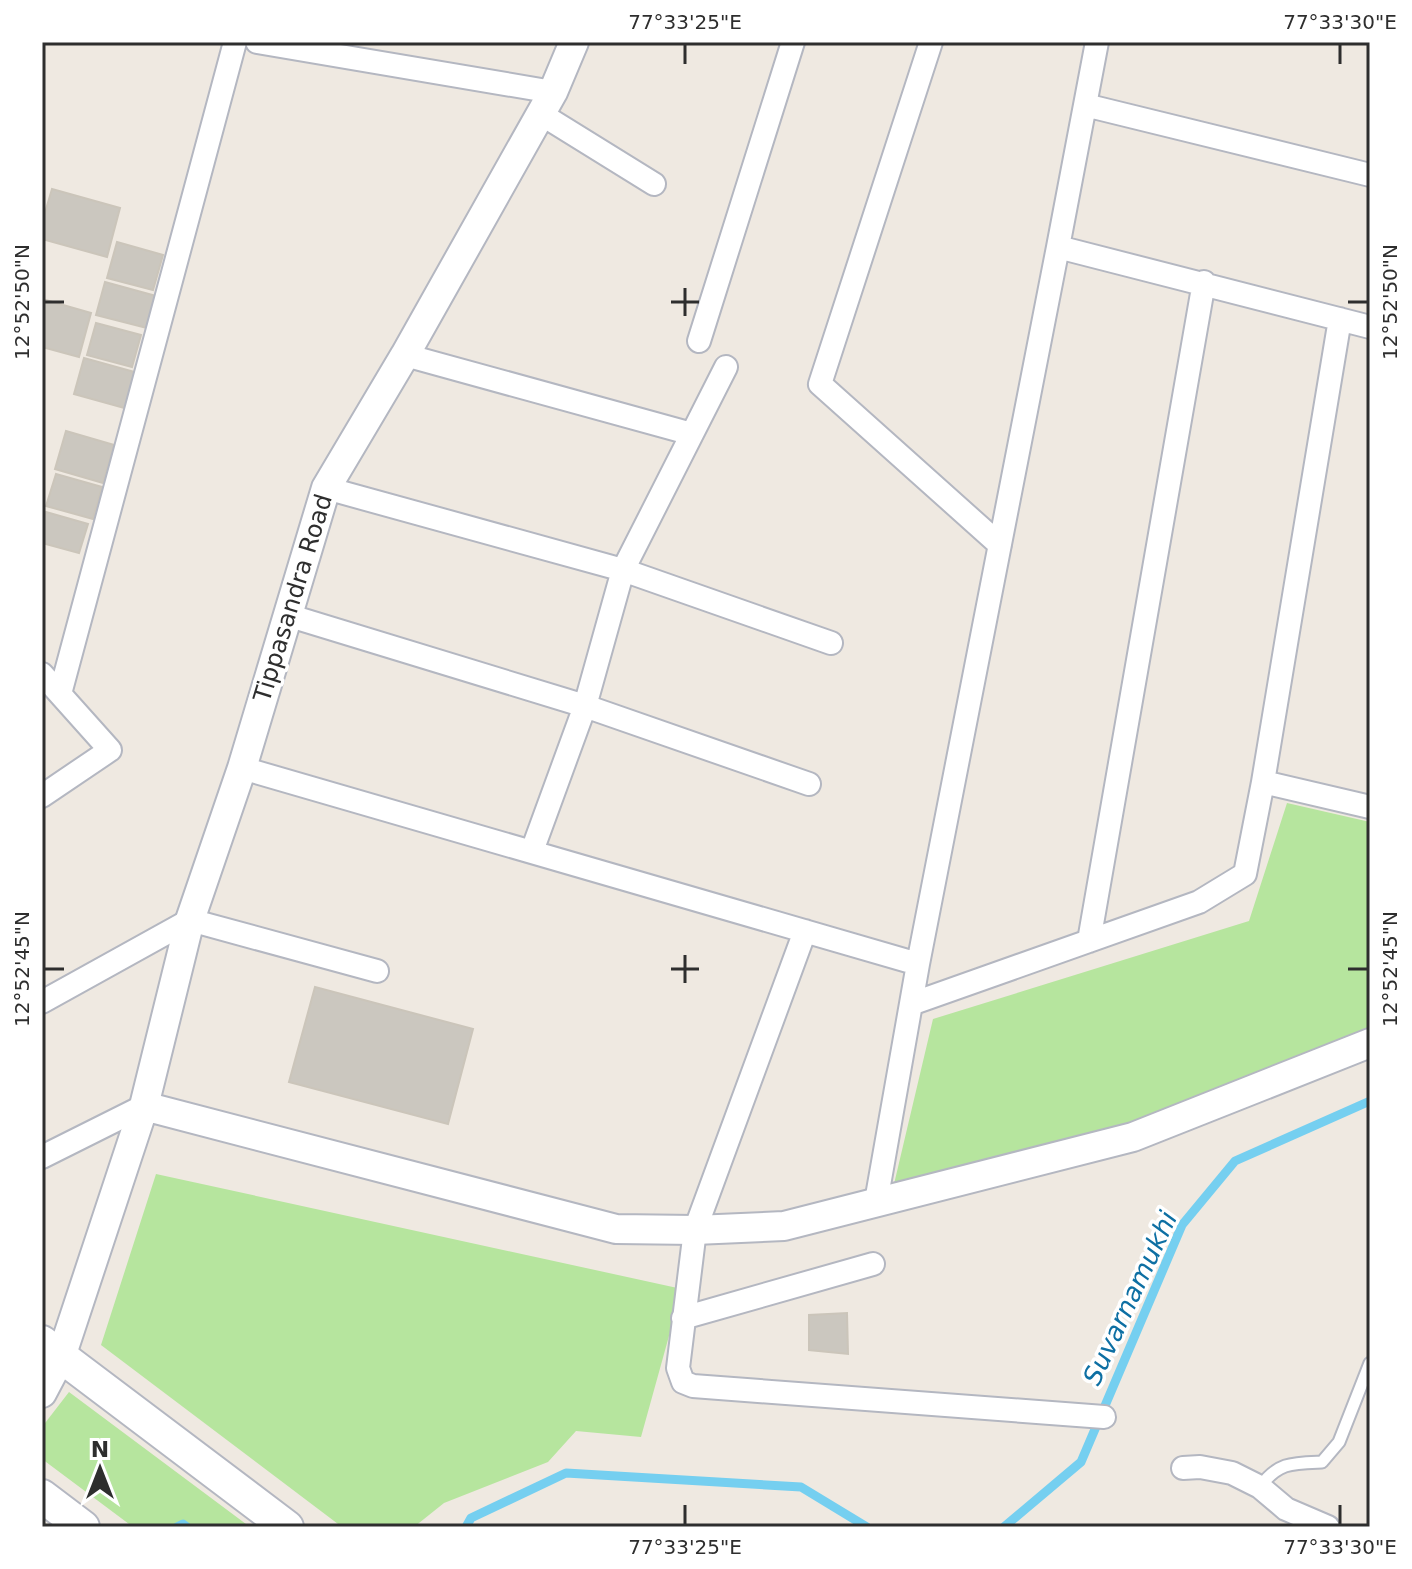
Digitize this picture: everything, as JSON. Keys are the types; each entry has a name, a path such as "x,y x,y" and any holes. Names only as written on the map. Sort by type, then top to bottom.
{"main road":[{"path":"52,1350 287,1527"},
{"path":"42,1496 83,1527"}],"street":[{"path":"60,694 235,42"},
{"path":"257,42 547,103 654,184"},
{"name":"Tippasandra Road","path":"42,1393 52,1350 144,1106 190,920 242,768 326,488 547,103 574,42"},
{"path":"699,341 793,42"},
{"path":"931,42 820,384 1000,545"},
{"path":"876,1202 918,964 1097,42"},
{"path":"1085,105 1370,175"},
{"path":"1058,247 1370,327"},
{"path":"1089,941 1204,282"},
{"path":"911,1004 1199,902 1245,874 1340,319"},
{"path":"405,355 692,434"},
{"path":"532,851 585,706 623,570 726,367"},
{"path":"326,488 623,570 831,643"},
{"path":"287,615 585,706 809,784"},
{"path":"42,674 110,750 42,796"},
{"path":"242,768 918,964"},
{"path":"1263,782 1370,807"},
{"path":"42,1002 190,920 377,971"},
{"path":"805,931 695,1230 678,1368 683,1382 693,1386 1104,1417"},
{"path":"42,1157 144,1106 616,1229 695,1230 784,1226 1133,1137 1370,1043"},
{"path":"683,1318 873,1264"},
{"path":"1183,1468 1200,1467 1232,1473 1260,1487 1286,1509 1328,1527"}],"lane":[{"path":"1260,1487 1271,1472 1293,1463 1322,1462 1339,1442 1370,1363"}],"green space":[{"path":"1287,803 1370,822 1370,1035 1219,1095 890,1201 933,1019 1249,921"},
{"path":"156,1174 682,1289 641,1437 576,1431 548,1462 444,1503 414,1527 342,1527 101,1345"},
{"path":"69,1392 250,1527 133,1527 42,1459 42,1427"}],"building":[{"path":"52,189 120,208 107,257 42,239 42,223"},
{"path":"117,242 163,255 153,290 107,278"},
{"path":"105,282 156,296 147,328 96,315"},
{"path":"42,299 91,313 79,357 42,347"},
{"path":"96,323 141,335 132,367 87,355"},
{"path":"84,358 138,373 128,409 74,394"},
{"path":"66,431 114,445 103,483 55,469"},
{"path":"56,474 102,487 93,519 46,506"},
{"path":"46,512 88,524 79,553 42,543"},
{"path":"315,987 473,1029 448,1124 289,1082"},
{"path":"847,1313 848,1354 809,1350 809,1315"}],"waterway":[{"name":"Suvarnamukhi","path":"1004,1527 1081,1462 1182,1225 1235,1161 1370,1101"},
{"name":"Suvarnamukhi","path":"466,1527 471,1518 566,1473 801,1487 867,1527"},
{"name":"Suvarnamukhi","path":"177,1527 183,1524 187,1527"}]}
